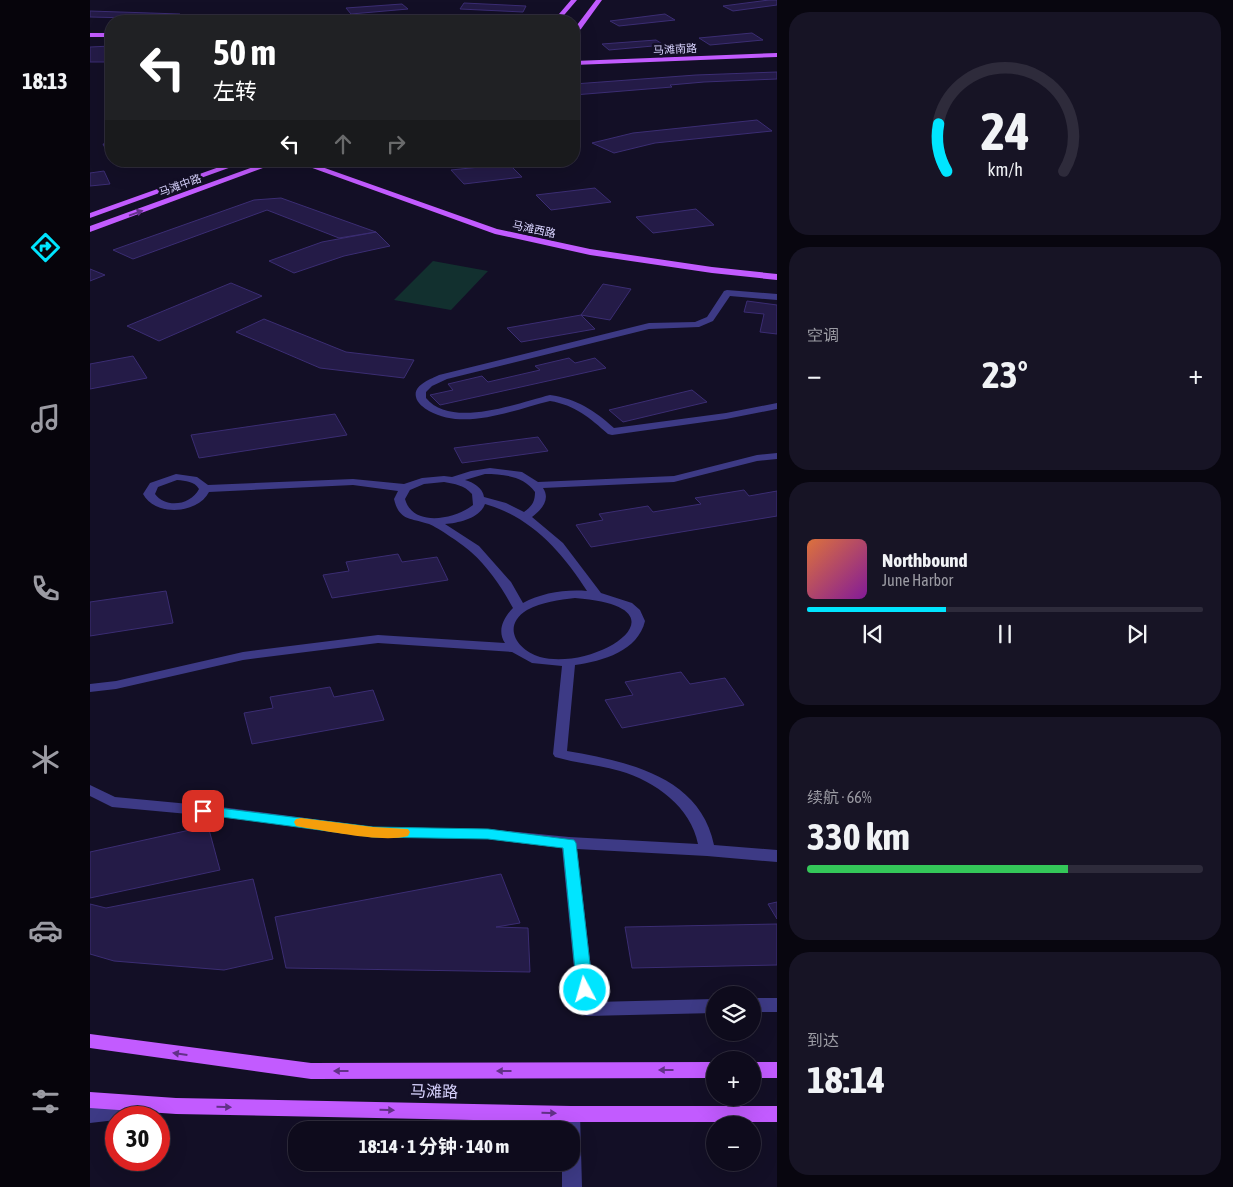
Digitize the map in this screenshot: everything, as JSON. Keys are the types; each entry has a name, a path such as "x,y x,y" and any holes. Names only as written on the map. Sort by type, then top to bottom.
{"main road":[{"path":"561,15 574,0"},
{"path":"580,27 599,0"},
{"path":"90,35 105,35"},
{"name":"马滩南路","path":"580,63 777,55"},
{"name":"马滩南路","path":"580,63 631,65 777,59"},
{"path":"583,70 631,65"},
{"name":"马滩中路","path":"90,216 227,167"},
{"name":"马滩中路","path":"90,230 262,167"},
{"name":"马滩西路","path":"314,167 495,231 590,252 712,270 777,277"},
{"name":"马滩路","path":"90,1041 311,1071 706,1070"},
{"path":"761,1070 777,1070"},
{"name":"马滩路","path":"90,1100 176,1106 571,1114 777,1114"}],"street":[{"path":"777,297 727,293 710,319 696,325 649,326 443,377 424,386 420,392 420,398 424,405 432,410 456,416 470,416 550,398 562,399 581,405 612,432 726,416 777,406"},
{"path":"537,485 674,479 757,458 777,456"},
{"path":"455,480 467,474 498,471 526,478 537,485 542,493 542,502 536,510 525,517"},
{"path":"205,489 353,482 405,488 433,479 455,480 473,488 478,493 479,506 467,516 446,522 434,522 413,517 400,506 399,500 405,488"},
{"path":"480,500 508,508 533,521 551,537 580,569 596,596"},
{"path":"434,522 475,548 507,585 520,609"},
{"path":"575,594 596,596 614,600 630,608 636,615 638,623 636,631 618,648 584,660 544,662 528,656 515,648 508,638 506,628 511,618 520,609 536,601 554,596 575,594"},
{"path":"90,688 116,686 243,656 378,639 515,648"},
{"path":"569,661 560,754 622,766 656,781 684,802 696,817 705,833 707,850"},
{"path":"90,790 112,802 221,812 373,832 488,834 569,843 707,850 777,856"},
{"path":"569,843 587,1009 706,1006"},
{"path":"761,1005 777,1005"},
{"path":"90,1115 176,1106"},
{"path":"571,1114 572,1187"}],"green space":[{"path":"433,261 488,271 451,310 394,300"}],"building":[{"path":"777,0 777,5 733,11 723,6"},
{"path":"464,3 526,6 523,12 460,9"},
{"path":"402,4 408,9 351,14 346,8"},
{"path":"90,11 180,14 105,15 105,17 90,17"},
{"path":"665,14 675,20 619,26 610,21"},
{"path":"752,33 763,40 710,45 699,38"},
{"path":"656,40 664,45 609,50 602,44"},
{"path":"105,46 105,62 90,62 90,47"},
{"path":"777,72 777,79 704,82 670,85 672,87 580,95 580,84 696,75"},
{"path":"757,120 772,131 655,143 614,153 592,143 633,133"},
{"path":"480,167 512,167 522,177 464,184 451,170"},
{"path":"104,171 110,184 90,186 90,173"},
{"path":"595,188 611,202 551,210 536,195"},
{"path":"281,198 376,232 339,238 267,210 133,259 113,250 254,200"},
{"path":"696,209 714,225 653,233 636,217"},
{"path":"376,232 390,246 344,256 294,273 269,261 322,242"},
{"path":"90,269 105,275 90,281"},
{"path":"231,283 262,296 159,341 127,326"},
{"path":"603,284 631,289 610,320 581,315"},
{"path":"747,301 777,305 777,334 760,332 764,314 744,312"},
{"path":"581,315 595,329 521,342 507,328"},
{"path":"264,319 346,352 414,360 404,378 320,368 236,332"},
{"path":"133,356 147,378 90,389 90,364"},
{"path":"569,358 575,363 595,358 606,368 440,405 430,395 453,390 448,384 482,376 488,382 540,370 535,366"},
{"path":"692,390 707,402 623,422 609,410"},
{"path":"335,414 347,435 199,458 191,435"},
{"path":"538,437 548,451 462,463 454,448"},
{"path":"744,490 749,496 777,491 777,516 591,547 576,525 603,520 599,514 648,506 653,512 701,504 695,498"},
{"path":"398,554 402,562 437,557 448,580 332,598 323,575 349,571 346,562"},
{"path":"166,591 173,623 90,636 90,602"},
{"path":"681,672 690,684 725,678 744,705 622,728 605,700 633,695 625,682"},
{"path":"330,687 334,697 373,690 384,720 252,744 244,713 273,708 270,697"},
{"path":"208,826 220,870 90,898 90,852"},
{"path":"501,874 520,923 496,927 528,928 530,972 286,968 275,917"},
{"path":"253,879 273,959 224,970 114,961 90,954 90,904 106,908"},
{"path":"777,902 777,919 768,904"},
{"path":"777,924 777,965 632,968 625,927"}],"slow traffic":[{"path":"301,822 373,832 403,832"}],"route":[{"path":"203,811 373,832 488,834 569,843 585,990"}]}
